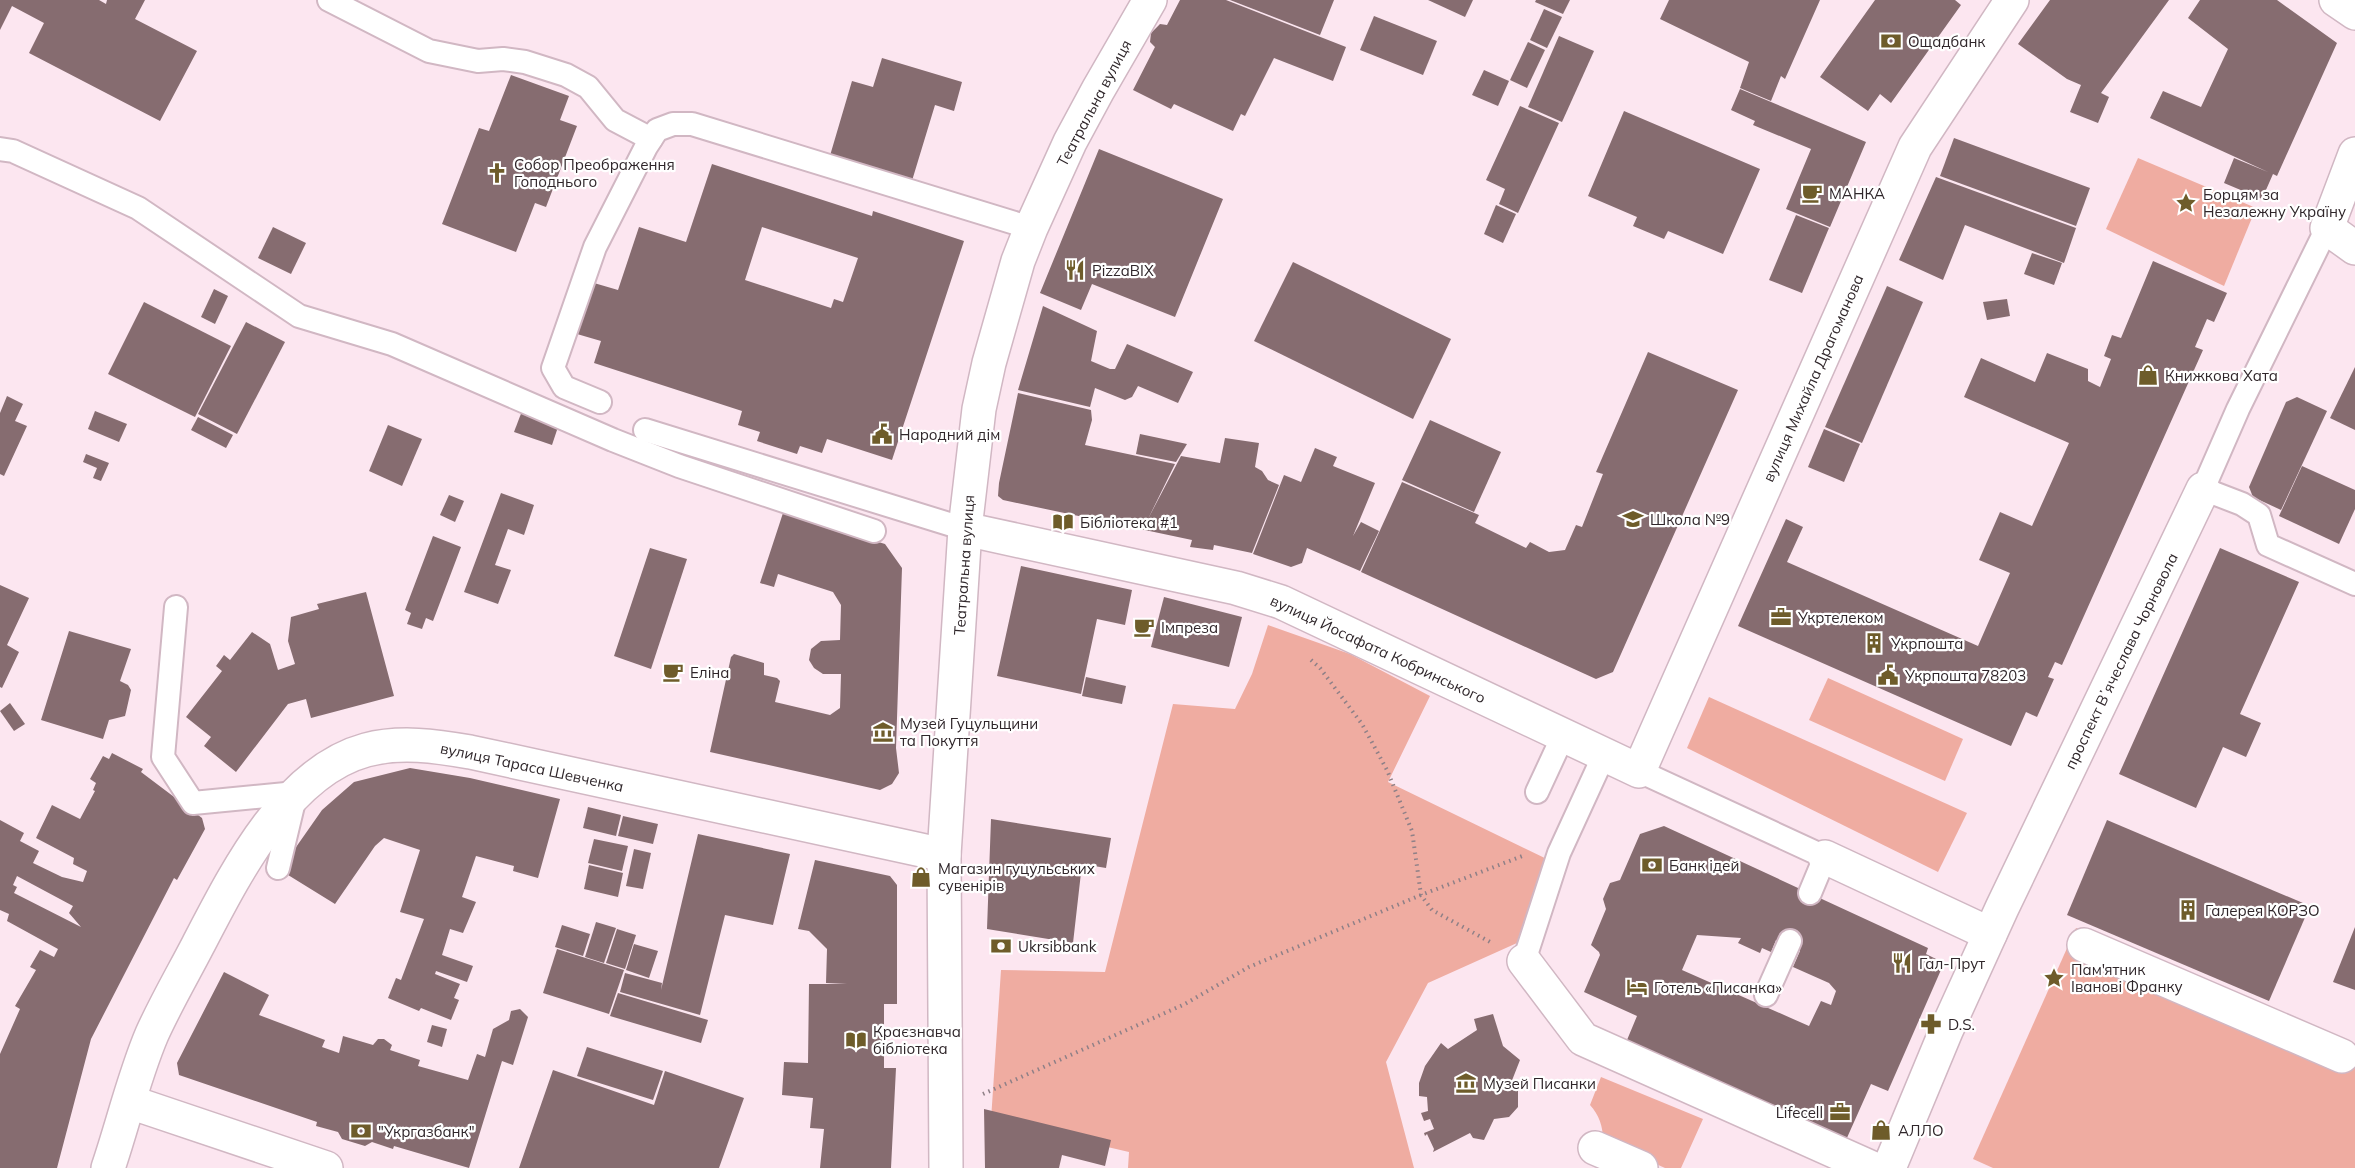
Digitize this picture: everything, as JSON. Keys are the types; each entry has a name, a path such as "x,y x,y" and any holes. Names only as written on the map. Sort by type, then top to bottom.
{"street":[{"name":"Театральна вулиця","path":"946,1168 944,855 965,529 979,409 989,363 1018,261 1031,228 1070,142 1150,0"},
{"name":"вулиця Михайла Драгоманова","path":"1640,771 1915,147 2012,0"},
{"path":"2336,0 2355,13"},
{"name":"проспект Вʼячеслава Чорновола","path":"2327,228 2355,154"},
{"path":"2327,228 2355,248"},
{"name":"проспект Вʼячеслава Чорновола","path":"1889,1168 1946,1031 1990,934 2203,489"},
{"name":"вулиця Йосафата Кобринського","path":"965,529 1236,588 1281,602 1640,771"},
{"name":"вулиця Тараса Шевченка","path":"108,1168 152,1035 233,878 252,848 296,793 323,771 365,750 388,746 435,746 470,752 944,855"},
{"path":"1825,857 1990,934"},
{"path":"2084,945 2342,1056"},
{"path":"1524,961 1583,1039 1872,1168"},
{"path":"130,1102 326,1168"},
{"path":"1595,1148 1641,1168"}],"lane":[{"path":"329,0 429,51 478,61 503,59 525,62 566,75 588,87 615,120 651,139"},
{"path":"600,402 564,387 553,368 595,247 657,130 673,124 692,124 1031,228"},
{"path":"0,149 24,155 138,208 299,316 392,344 613,440 679,466 874,531"},
{"name":"проспект Вʼячеслава Чорновола","path":"2203,489 2238,409 2327,228"},
{"path":"645,430 965,529"},
{"path":"2203,489 2242,504 2259,515 2268,545 2355,584"},
{"path":"176,607 163,757 193,803 296,793 278,868"},
{"path":"1538,792 1563,736"},
{"path":"1524,961 1559,853 1604,755"},
{"path":"1640,771 1825,857 1810,893"},
{"path":"1766,995 1790,940"}],"path":[{"path":"1303,652 1320,668 1362,724 1387,770 1412,831 1421,895 1432,910 1524,961"},
{"path":"946,1109 1175,1009 1249,968 1421,895 1545,848 1559,853"}],"shaded area":[{"path":"2138,158 2256,208 2224,286 2106,229"},
{"path":"1268,625 1350,654 1430,696 1388,782 1553,862 1517,943 1428,983 1386,1062 1414,1168 1128,1168 1129,1152 991,1120 1001,970 1105,972 1173,704 1235,709 1252,674"},
{"path":"1828,678 1963,739 1945,781 1809,720"},
{"path":"1709,697 1967,813 1938,872 1687,748"},
{"path":"2076,928 2355,1048 2355,1168 1993,1168 1973,1159"},
{"path":"1601,1077 1703,1119 1681,1168 1665,1168 1603,1140 1600,1121 1590,1105"}],"building":[{"path":"0,0 99,0 106,4 107,0 145,0 135,19 197,51 160,121 29,53 44,23 12,6 0,30"},
{"path":"1180,0 1226,0 1346,47 1333,81 1274,58 1245,116 1241,114 1233,131 1174,104 1171,109 1133,90 1155,47 1150,42 1151,33 1160,24 1167,25"},
{"path":"1230,0 1334,0 1320,35"},
{"path":"1428,0 1473,0 1465,17"},
{"path":"1536,0 1570,0 1563,14 1535,2"},
{"path":"1669,0 1820,0 1785,79 1781,76 1771,101 1740,88 1749,62 1660,19"},
{"name":"Ощадбанк","path":"1875,0 1955,0 1961,5 1891,103 1880,94 1868,111 1820,77"},
{"path":"2050,0 2169,0 2101,93 2109,97 2098,123 2070,112 2081,85 2067,79 2018,44"},
{"path":"2200,0 2277,0 2337,43 2277,176 2273,174 2262,199 2224,183 2234,158 2268,172 2150,118 2163,91 2201,107 2228,49 2188,18"},
{"path":"1544,9 1562,17 1547,48 1530,40"},
{"path":"1374,16 1437,41 1423,75 1360,50"},
{"path":"1559,36 1594,51 1562,122 1528,107"},
{"path":"1528,42 1545,50 1527,88 1510,80"},
{"path":"882,58 962,82 954,111 935,105 911,184 829,159 852,81 873,87"},
{"path":"1484,70 1509,81 1498,106 1472,95"},
{"path":"511,75 569,96 560,120 577,126 546,207 535,203 516,252 442,224 479,128 489,131"},
{"path":"1740,89 1866,142 1830,227 1786,209 1811,149 1753,125 1755,121 1731,110"},
{"path":"1520,106 1559,123 1518,213 1499,204 1505,189 1486,180"},
{"path":"1624,111 1760,169 1723,254 1668,231 1664,239 1633,226 1637,217 1588,196"},
{"path":"1954,138 2090,188 2076,226 1940,176"},
{"path":"1099,149 1223,199 1175,317 1092,284 1081,310 1040,293"},
{"path":"712,164 872,216 873,211 964,241 892,460 827,439 822,453 800,446 797,454 757,441 760,432 738,425 742,411 594,363 601,341 577,334 594,283 618,290 639,227 686,242","holes":["762,227 858,258 843,302 834,299 831,308 745,280"]},
{"path":"1936,177 2076,228 2064,263 1965,225 1943,280 1899,260"},
{"path":"1496,205 1516,214 1503,243 1484,234"},
{"path":"1796,215 1829,228 1802,293 1769,280"},
{"path":"273,227 306,243 291,274 258,258"},
{"path":"2032,253 2062,263 2054,285 2024,274"},
{"path":"2153,261 2227,293 2214,322 2207,319 2195,347 2203,350 2062,665 2055,662 2048,677 2054,679 2037,717 2026,712 2011,746 1738,626 1786,519 1803,527 1787,562 1978,646 2010,573 1979,560 2000,512 2032,526 2069,443 1964,397 1981,358 2035,382 2047,353 2088,369 2088,381 2100,387 2111,359 2104,356 2112,335 2121,338"},
{"path":"1293,262 1451,339 1413,419 1254,341"},
{"path":"1887,286 1923,302 1862,443 1825,427"},
{"path":"214,289 228,296 215,324 201,317"},
{"path":"2007,299 2010,316 1987,320 1983,302"},
{"path":"144,302 231,346 195,417 108,374"},
{"path":"1043,306 1097,331 1091,361 1115,369 1127,344 1193,372 1178,403 1138,386 1132,397 1125,400 1095,388 1090,407 1018,390"},
{"path":"246,322 285,342 237,434 198,414"},
{"name":"Школа №9","path":"1648,352 1738,390 1613,672 1596,679 1361,572 1402,482 1479,515 1475,523 1526,548 1530,542 1549,552 1565,550 1576,525 1582,527 1603,474 1596,472"},
{"path":"2355,367 2355,430 2330,418"},
{"path":"1018,393 1091,410 1092,420 1085,445 1175,464 1148,519 1181,456 1220,463 1225,438 1259,443 1255,467 1262,471 1268,480 1279,485 1252,553 1214,545 1213,550 1190,547 1192,540 1003,500 998,496 999,483"},
{"path":"7,396 23,404 15,421 27,426 4,476 0,474 0,413"},
{"path":"2297,397 2327,411 2281,510 2253,497 2249,487 2286,402"},
{"path":"95,411 127,424 119,442 88,429"},
{"path":"522,411 559,424 552,445 514,432"},
{"path":"198,417 233,435 226,448 191,430"},
{"path":"1430,420 1501,452 1474,512 1402,480"},
{"path":"388,425 422,439 402,486 369,471"},
{"path":"1824,429 1860,444 1844,482 1808,467"},
{"path":"1140,434 1187,444 1176,462 1136,454"},
{"path":"1315,448 1337,457 1333,466 1375,483 1353,536 1361,522 1379,531 1360,571 1307,548 1302,563 1291,567 1253,554 1284,475 1301,482"},
{"path":"86,454 109,463 101,481 93,478 97,468 83,462"},
{"path":"2302,466 2355,490 2355,509 2339,544 2279,516"},
{"path":"501,493 534,505 524,535 508,529 495,565 511,570 498,604 464,592"},
{"path":"449,495 464,501 455,522 440,515"},
{"path":"783,513 885,544 902,568 896,748 899,773 892,784 880,790 710,752 731,657 734,654 764,663 764,675 780,681 775,702 830,715 840,708 841,674 823,674 814,668 809,660 811,649 821,641 840,640 841,605 833,592 778,574 774,587 760,583"},
{"path":"433,536 461,547 433,621 426,618 422,629 407,624 411,613 405,610"},
{"path":"650,548 687,559 651,669 614,656"},
{"path":"2220,548 2299,582 2240,714 2261,723 2246,757 2223,747 2196,808 2119,774"},
{"path":"1021,566 1132,590 1125,625 1097,619 1081,694 997,676"},
{"path":"0,585 29,598 7,645 19,652 2,688 0,687"},
{"path":"366,592 394,696 311,718 306,699 288,704 236,772 204,746 211,737 186,717 222,671 216,666 224,655 230,660 252,632 270,644 278,670 295,664 288,641 291,617 319,609 317,604"},
{"path":"1164,597 1242,617 1229,667 1151,647"},
{"path":"69,631 131,649 120,681 128,685 131,690 125,716 109,720 103,739 41,720"},
{"path":"1086,677 1126,686 1122,704 1082,696"},
{"path":"10,703 25,724 14,731 0,711"},
{"path":"112,753 143,769 141,772 202,818 205,829 177,880 174,878 91,1039 57,1168 0,1168 0,1054 20,1009 15,1006 36,970 30,967 40,950 54,957 58,949 7,921 9,914 0,910 0,820 24,833 20,841 39,851 33,863 62,877 83,882 87,871 73,864 74,858 36,838 52,805 80,819 95,791 93,790 96,783 90,779 103,756 109,759","holes":["17,876 73,906 69,913 81,927 14,893 17,887 13,885"]},
{"path":"410,768 470,778 560,799 538,878 513,871 514,866 476,856 462,897 476,902 463,933 450,929 442,955 473,966 467,982 436,971 435,974 460,984 454,998 459,1000 451,1020 421,1008 419,1011 388,998 396,978 401,980 424,919 400,912 420,850 384,838 375,846 335,904 280,870 322,810 354,782"},
{"path":"588,807 621,815 616,836 583,828"},
{"path":"623,816 658,824 653,844 618,836"},
{"path":"991,819 1111,838 1106,868 1082,864 1073,943 987,929"},
{"name":"Галерея КОРЗО","path":"2107,820 2310,906 2269,1001 2067,915"},
{"name":"Готель «Писанка»","path":"1664,826 1928,948 1926,954 1944,963 1888,1091 1871,1084 1846,1140 1646,1052 1648,1049 1627,1040 1637,1016 1584,992 1600,955 1591,945 1606,909 1603,899 1610,883 1620,880 1640,834","holes":["1697,935 1741,938 1738,943 1760,953 1762,948 1771,952 1776,940 1790,941 1800,951 1793,967 1829,983 1836,991 1831,1005 1821,1001 1809,1026 1682,970"]},
{"path":"698,834 790,854 773,925 725,915 700,1015 620,992 625,973 662,983 661,990"},
{"path":"594,839 628,846 622,871 588,863"},
{"path":"634,849 651,853 643,889 626,886"},
{"path":"815,860 890,876 897,885 897,1004 884,1004 884,1068 896,1068 891,1168 820,1168 824,1129 810,1128 813,1098 782,1095 784,1062 808,1063 809,984 847,984 826,983 827,949 809,931 798,929"},
{"path":"589,865 623,873 618,897 584,889"},
{"path":"596,922 616,928 604,963 585,957"},
{"path":"562,925 590,934 583,956 555,947"},
{"path":"2355,927 2355,990 2333,982"},
{"path":"617,929 636,935 625,969 606,963"},
{"path":"634,944 658,951 649,978 626,970"},
{"path":"557,949 624,970 609,1014 543,993"},
{"path":"224,972 269,995 259,1015 325,1040 322,1047 339,1053 343,1036 373,1045 378,1039 384,1039 392,1045 390,1050 420,1060 418,1066 468,1080 477,1054 485,1057 493,1029 509,1020 511,1011 520,1009 528,1017 513,1065 502,1061 469,1168 394,1146 393,1149 372,1142 365,1146 342,1139 338,1132 316,1126 317,1122 179,1075 177,1063"},
{"path":"618,993 708,1020 701,1043 610,1016"},
{"name":"Музей Писанки","path":"1493,1014 1503,1046 1520,1060 1511,1083 1518,1091 1518,1107 1509,1117 1494,1119 1484,1140 1473,1138 1470,1133 1433,1152 1434,1149 1427,1134 1425,1136 1424,1133 1434,1129 1430,1119 1424,1121 1421,1113 1428,1111 1427,1097 1419,1096 1419,1083 1425,1066 1441,1043 1448,1049 1477,1030 1474,1019"},
{"path":"432,1025 447,1029 442,1047 427,1042"},
{"path":"587,1047 663,1071 653,1100 577,1076"},
{"path":"553,1070 654,1105 665,1071 744,1098 719,1168 519,1168"},
{"path":"984,1109 1111,1140 1105,1166 1062,1155 1059,1168 985,1168"}],"place":[{"name":"Ощадбанк","path":"1891,41"},
{"name":"Собор Преображення Гоподнього","path":"497,173"},
{"name":"МАНКА","path":"1812,193"},
{"name":"Борцям за Незалежну Україну","path":"2186,203"},
{"name":"PizzaBIX","path":"1075,270"},
{"name":"Книжкова Хата","path":"2148,375"},
{"name":"Народний дім","path":"882,434"},
{"name":"Школа №9","path":"1633,519"},
{"name":"Бібліотека #1","path":"1063,522"},
{"name":"Укртелеком","path":"1781,617"},
{"name":"Імпреза","path":"1144,627"},
{"name":"Укрпошта","path":"1874,643"},
{"name":"Еліна","path":"673,672"},
{"name":"Укрпошта 78203","path":"1888,675"},
{"name":"Музей Гуцульщини та Покуття","path":"883,732"},
{"name":"Банк ідей","path":"1652,865"},
{"name":"Магазин гуцульських сувенірів","path":"921,877"},
{"name":"Галерея КОРЗО","path":"2188,910"},
{"name":"Ukrsibbank","path":"1001,946"},
{"name":"Гал-Прут","path":"1902,963"},
{"name":"Пам'ятник Іванові Франку","path":"2054,978"},
{"name":"Готель «Писанка»","path":"1637,987"},
{"name":"D.S.","path":"1931,1024"},
{"name":"Краєзнавча бібліотека","path":"856,1040"},
{"name":"Музей Писанки","path":"1466,1083"},
{"name":"Lifecell","path":"1840,1112"},
{"name":"АЛЛО","path":"1881,1130"},
{"name":"\"Укргазбанк\"","path":"361,1131"}]}
